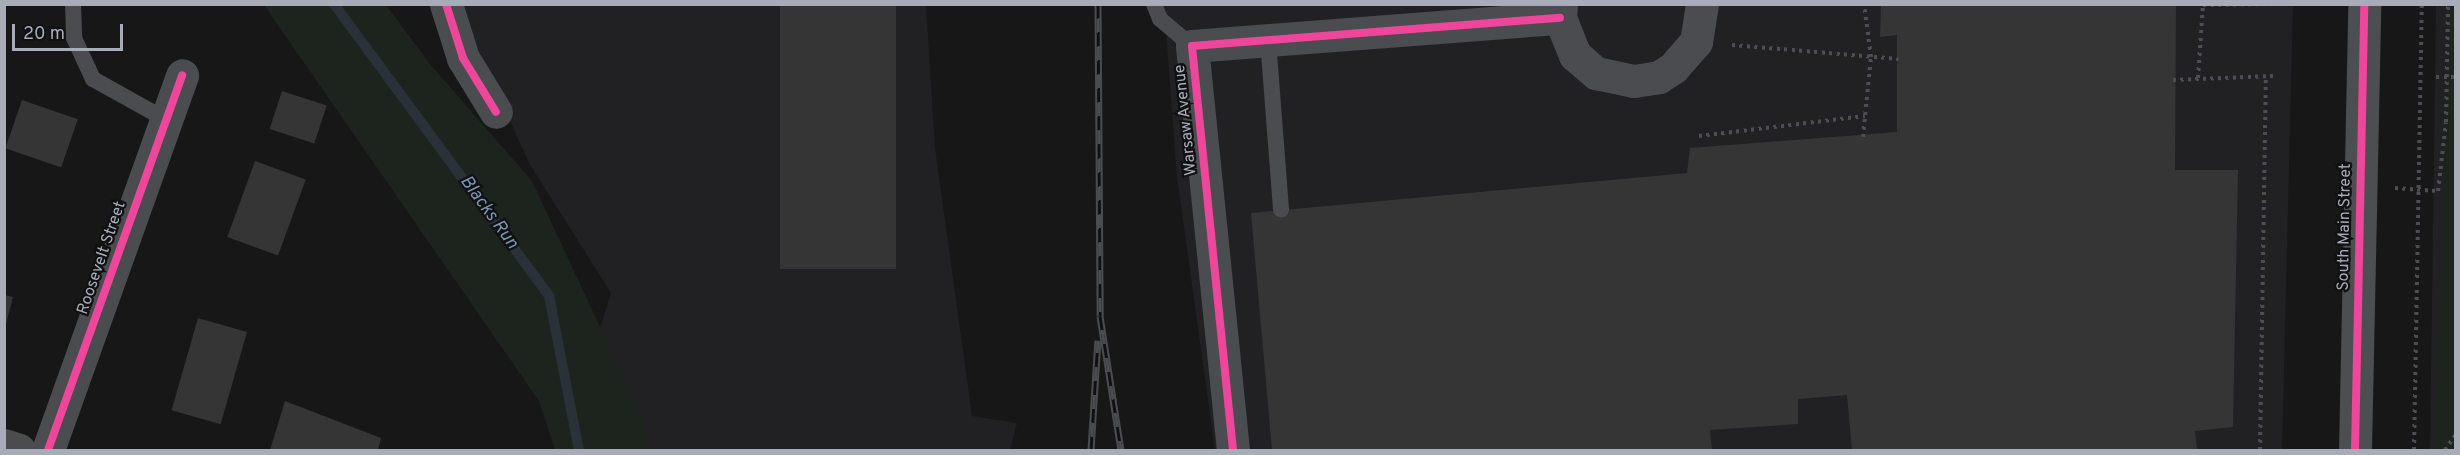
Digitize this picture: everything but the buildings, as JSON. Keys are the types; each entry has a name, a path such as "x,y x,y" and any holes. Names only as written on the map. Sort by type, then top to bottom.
{"main road":[{"name":"South Main Street","path":"2355,450 2364,4"}],"street":[{"path":"446,4 463,57 496,112"},
{"name":"Warsaw Avenue","path":"1233,450 1192,46 1561,11 1575,55 1596,72 1620,81 1659,76 1673,68 1695,42 1702,4"},
{"name":"Roosevelt Street","path":"48,450 182,75"},
{"path":"4,445 19,450"}],"lane":[{"path":"73,4 74,38 93,79 165,119"},
{"path":"1154,4 1160,19 1192,46"},
{"path":"1268,40 1281,210"}],"path":[{"path":"1863,137 1871,57 1864,4"},
{"path":"2198,78 2203,5 2274,4"},
{"path":"2414,450 2422,4"},
{"path":"2419,189 2438,191 2448,77 2448,4"},
{"path":"1695,42 1898,59"},
{"path":"2260,450 2266,76"},
{"path":"2173,80 2273,76"},
{"path":"2436,77 2456,77"},
{"path":"1699,136 1865,117"},
{"path":"2445,450 2456,434"}],"shaded area":[{"path":"2455,4 2456,450 2435,450 2449,38 2445,5"},
{"path":"264,5 386,5 430,64 532,181 642,417 651,450 555,450 539,401"},
{"path":"463,5 926,5 935,148 972,416 1017,423 1010,450 605,450 587,370 611,293 529,163 463,15"},
{"path":"1164,5 2293,5 2282,450 1215,450 1177,177"},
{"path":"2436,5 2455,5 2455,450 2430,450"}],"waterway":[{"name":"Blacks Run","path":"334,4 549,296 579,450"}],"railway":[{"path":"1098,4 1100,316 1121,450"},
{"path":"1091,450 1098,340"}],"cycle path":[{"path":"446,4 463,58 496,112"},
{"path":"2355,450 2364,4"},
{"path":"1233,450 1192,46 1560,18"},
{"path":"48,450 182,75"}]}
